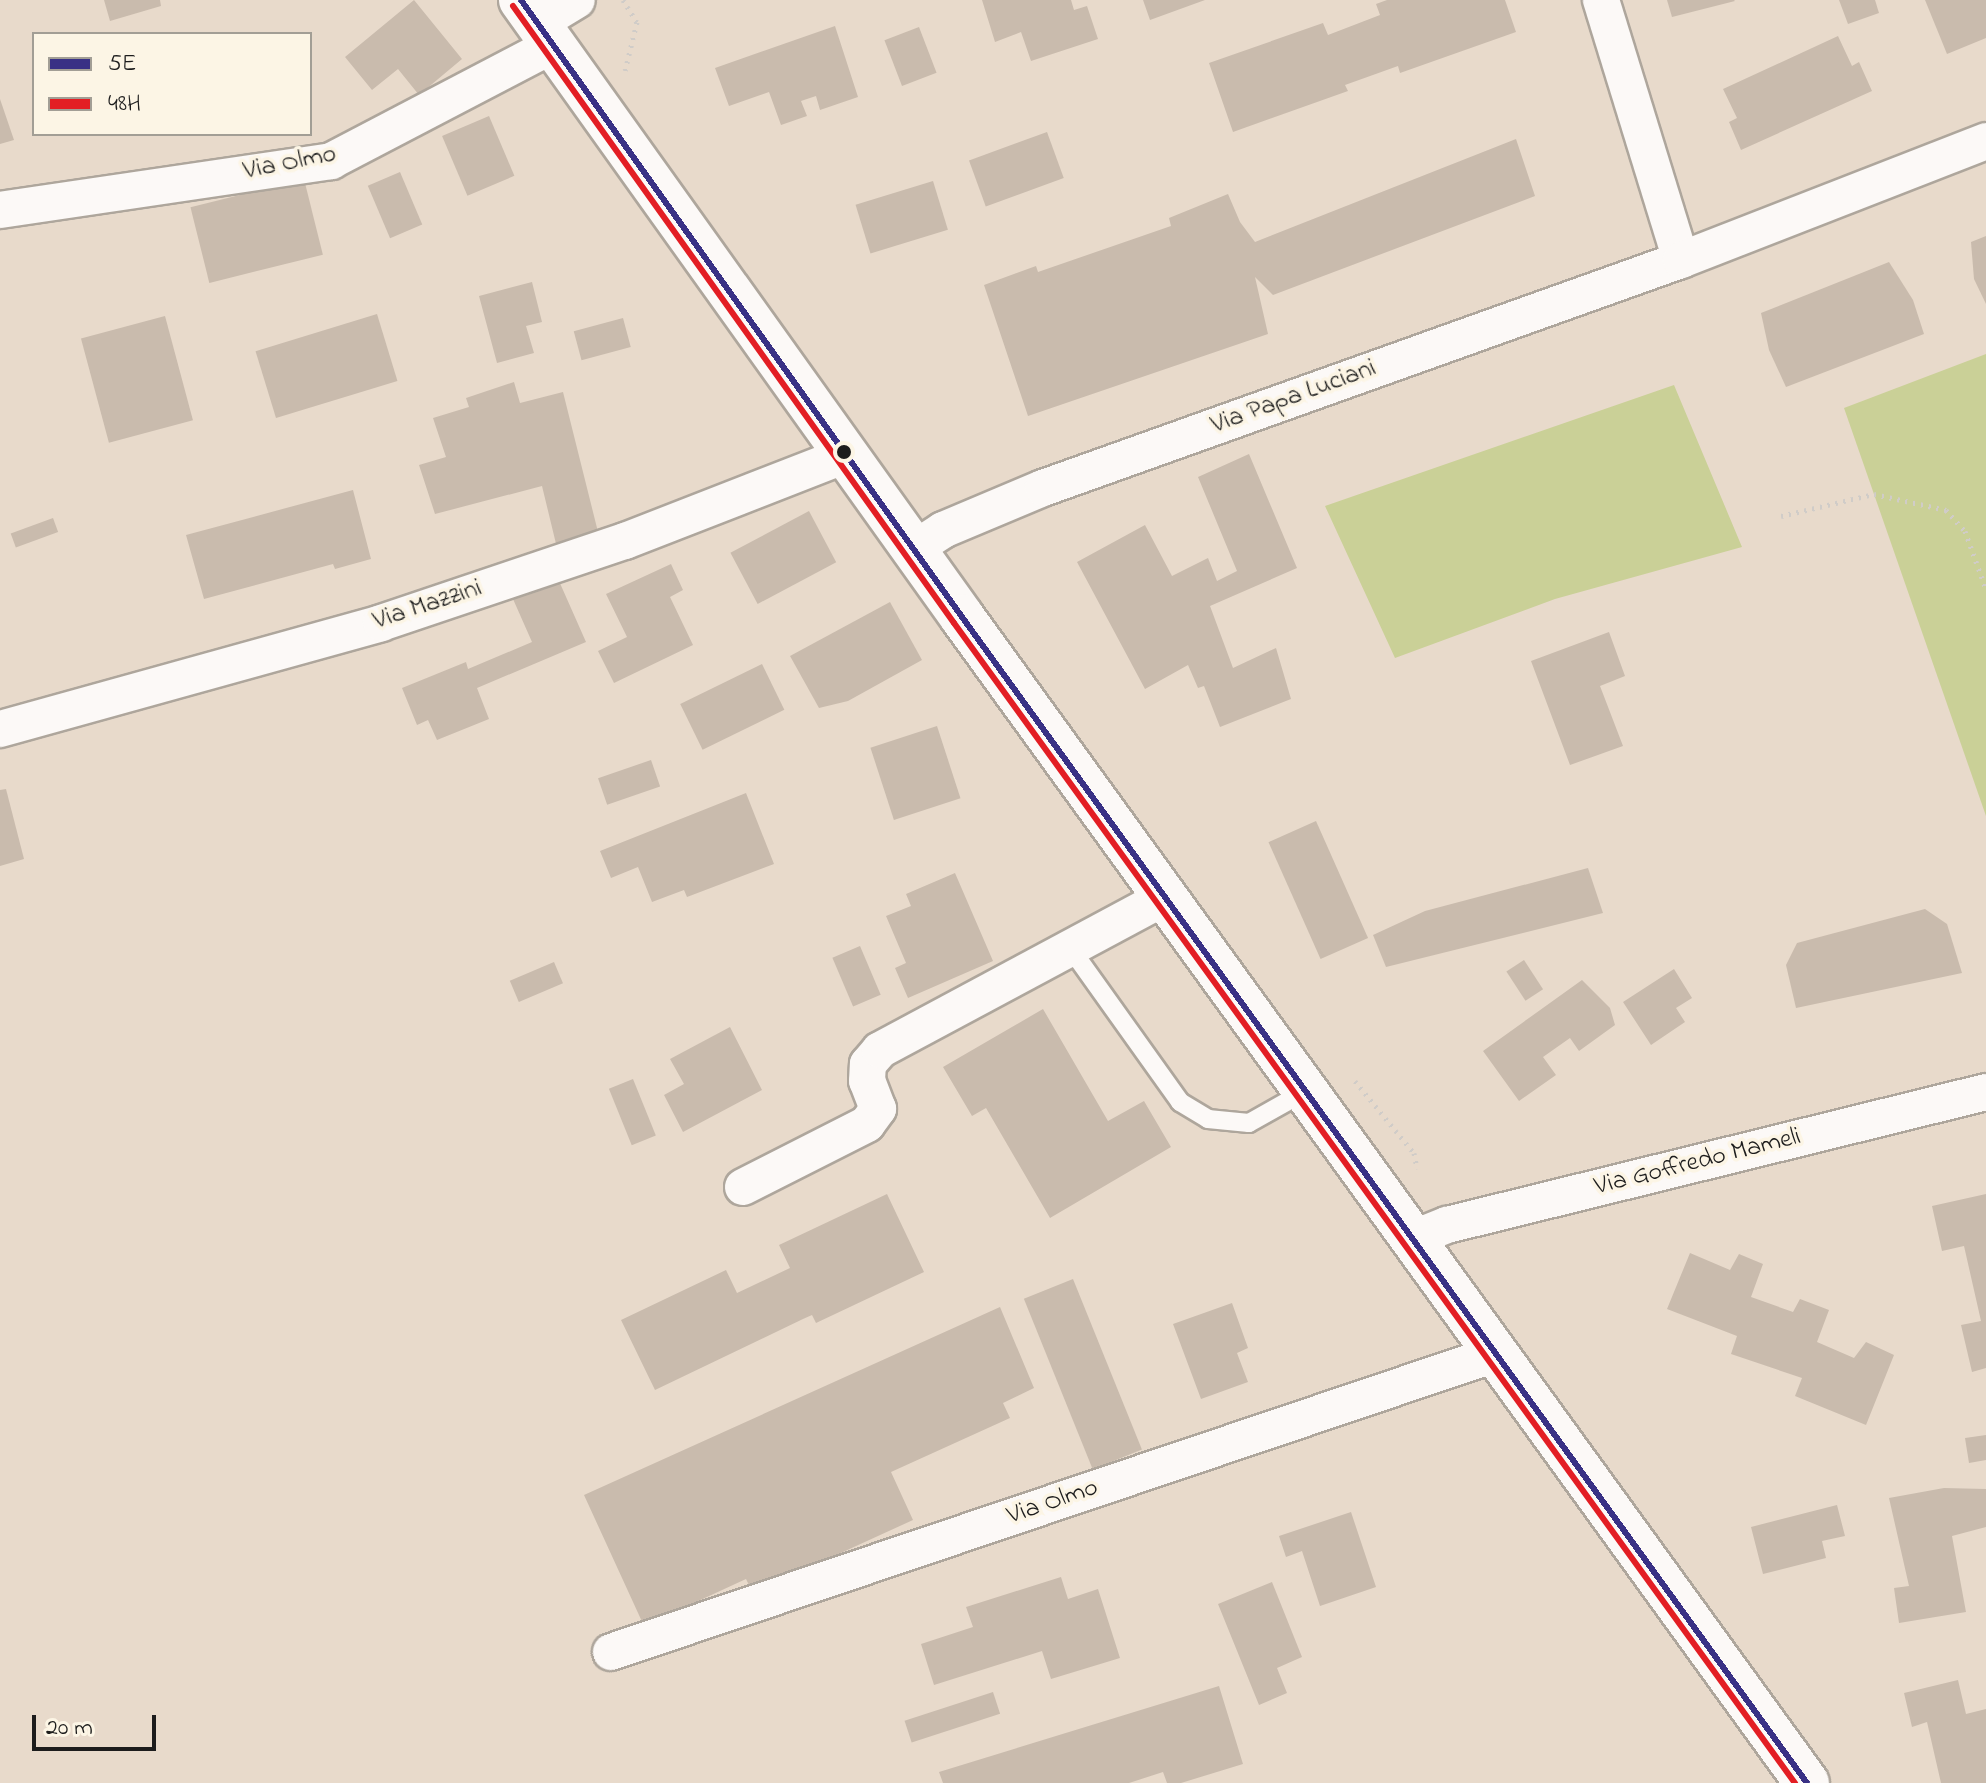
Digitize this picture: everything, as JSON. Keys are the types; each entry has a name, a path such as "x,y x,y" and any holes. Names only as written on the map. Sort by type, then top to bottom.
{"street":[{"name":"Via Olmo","path":"0,210 331,161 538,22 577,0"},
{"path":"1601,0 1681,260"},
{"path":"538,22 1164,898 1807,1783"},
{"name":"Via Papa Luciani","path":"914,549 943,530 1043,488 1681,260 1986,141"},
{"name":"Via Mazzini","path":"0,729 381,623 625,541 846,455"},
{"path":"743,1187 867,1124 878,1109 867,1081 868,1064 880,1050 1164,898"},
{"name":"Via Goffredo Mameli","path":"1412,1239 1447,1225 1986,1092"},
{"name":"Via Olmo","path":"611,1652 1495,1354"}],"lane":[{"path":"1071,949 1180,1102 1208,1119 1249,1123 1306,1091"}],"path":[{"path":"623,0 637,22"},
{"path":"1781,516 1874,494 1946,510 1965,531 1986,589"}],"green space":[{"path":"1986,354 1986,816 1844,408"},
{"path":"1674,385 1742,547 1555,599 1395,658 1325,506"}],"building":[{"path":"104,0 160,0 161,6 110,21"},
{"path":"414,0 462,59 419,95 398,69 372,90 345,57"},
{"path":"982,0 1071,0 1074,10 1087,6 1098,39 1031,61 1021,32 995,42"},
{"path":"1143,0 1205,0 1150,20"},
{"path":"1387,0 1505,0 1516,32 1400,73 1398,66 1345,85 1348,91 1233,132 1209,63 1323,23 1328,35 1380,15 1376,4"},
{"path":"1667,0 1734,0 1735,1 1672,17"},
{"path":"1839,0 1875,0 1879,13 1848,24"},
{"path":"1925,0 1986,0 1986,38 1947,54"},
{"path":"835,26 858,97 820,110 816,96 801,101 807,116 781,125 769,92 729,106 715,68"},
{"path":"919,27 937,73 902,86 884,40"},
{"path":"1838,36 1852,66 1859,62 1872,91 1741,150 1729,122 1737,118 1723,89"},
{"path":"0,99 14,140 0,144"},
{"path":"489,116 514,176 467,196 442,136"},
{"path":"1047,132 1064,178 986,206 969,160"},
{"path":"1516,139 1535,196 1273,295 1255,277 1268,334 1028,416 984,285 1036,266 1038,272 1171,226 1169,218 1228,194 1240,222 1255,242"},
{"path":"400,172 422,224 390,238 368,186"},
{"path":"304,179 323,255 209,283 190,207"},
{"path":"933,181 948,230 870,253 856,205"},
{"path":"1986,236 1986,304 1974,279 1971,242"},
{"path":"1889,262 1913,300 1924,334 1786,387 1769,350 1761,313"},
{"path":"532,282 542,322 526,326 534,353 497,363 479,296"},
{"path":"377,314 397,381 276,418 256,351"},
{"path":"165,316 193,420 109,443 81,339"},
{"path":"623,318 631,347 582,360 574,331"},
{"path":"514,382 520,403 563,392 600,540 558,552 542,486 435,514 419,465 446,457 433,418 469,407 466,398"},
{"path":"1249,454 1297,568 1210,606 1233,668 1276,648 1291,699 1220,727 1204,686 1198,688 1188,665 1145,689 1077,562 1145,525 1172,576 1208,558 1217,581 1237,571 1198,477"},
{"path":"353,490 371,559 335,569 333,564 204,599 186,535"},
{"path":"809,511 836,562 758,604 730,553"},
{"path":"53,518 58,532 16,547 11,533"},
{"path":"671,564 683,590 670,597 693,645 614,683 598,651 627,637 606,594"},
{"path":"559,581 586,642 477,688 489,719 437,740 428,720 417,725 402,688 466,662 468,669 532,642 513,599"},
{"path":"890,602 922,660 848,701 819,708 790,656"},
{"path":"1609,632 1625,676 1600,686 1623,746 1570,765 1531,661"},
{"path":"762,664 784,710 703,750 680,704"},
{"path":"937,726 960,798 894,820 870,748"},
{"path":"651,760 660,786 607,805 598,778"},
{"path":"6,789 24,859 0,866 0,790"},
{"path":"746,793 774,864 687,897 684,890 652,902 638,867 611,878 600,851"},
{"path":"1316,821 1368,938 1321,959 1268,842"},
{"path":"1588,868 1603,913 1386,967 1373,935 1425,911"},
{"path":"955,873 993,961 908,998 895,968 906,963 886,916 911,906 906,894"},
{"path":"1925,909 1947,924 1962,973 1796,1008 1786,965 1797,943"},
{"path":"860,946 881,995 853,1007 832,958"},
{"path":"1524,960 1543,989 1525,1001 1506,971"},
{"path":"554,962 563,983 519,1002 510,981"},
{"path":"1674,969 1692,998 1676,1008 1685,1022 1651,1045 1623,1002"},
{"path":"1582,980 1610,1008 1615,1025 1579,1051 1570,1038 1543,1057 1556,1075 1519,1101 1483,1051"},
{"path":"1043,1009 1108,1121 1144,1101 1171,1147 1050,1218 986,1108 972,1116 943,1067"},
{"path":"730,1027 762,1090 683,1132 664,1095 684,1084 670,1059"},
{"path":"633,1079 656,1136 632,1145 609,1089"},
{"path":"887,1194 924,1272 816,1323 812,1315 655,1390 621,1320 726,1270 737,1293 790,1268 779,1245"},
{"path":"1986,1194 1986,1368 1972,1372 1961,1325 1981,1321 1964,1246 1942,1251 1932,1206"},
{"path":"1690,1253 1730,1270 1739,1254 1763,1264 1751,1297 1793,1312 1800,1299 1829,1310 1817,1342 1854,1358 1866,1342 1894,1355 1866,1425 1795,1396 1802,1378 1731,1354 1737,1336 1667,1309"},
{"path":"1073,1279 1142,1450 1093,1469 1024,1299"},
{"path":"1232,1303 1248,1348 1237,1353 1248,1382 1201,1399 1173,1324"},
{"path":"1000,1307 1034,1388 1003,1403 1010,1418 891,1472 913,1520 753,1593 746,1579 644,1626 584,1495"},
{"path":"1986,1435 1986,1460 1969,1463 1965,1438"},
{"path":"1944,1488 1986,1489 1986,1527 1952,1536 1966,1612 1899,1623 1894,1588 1909,1586 1889,1498"},
{"path":"1837,1505 1845,1536 1822,1541 1826,1558 1763,1574 1751,1527"},
{"path":"1351,1512 1376,1587 1320,1606 1302,1551 1286,1557 1279,1536"},
{"path":"1061,1577 1068,1599 1098,1589 1120,1658 1051,1679 1042,1651 934,1685 921,1644 973,1627 966,1607"},
{"path":"1272,1582 1302,1657 1277,1668 1287,1693 1259,1705 1218,1604"},
{"path":"1958,1680 1966,1714 1986,1709 1986,1783 1941,1783 1927,1722 1912,1727 1904,1693"},
{"path":"1219,1686 1243,1764 1181,1783 1167,1783 1163,1772 1129,1783 943,1783 939,1772"},
{"path":"993,1692 1000,1714 912,1743 905,1721"}],"transit line":[{"name":"5E","path":"521,0 962,617 1807,1783"},
{"name":"48H","path":"513,6 954,623 1795,1783"}]}
